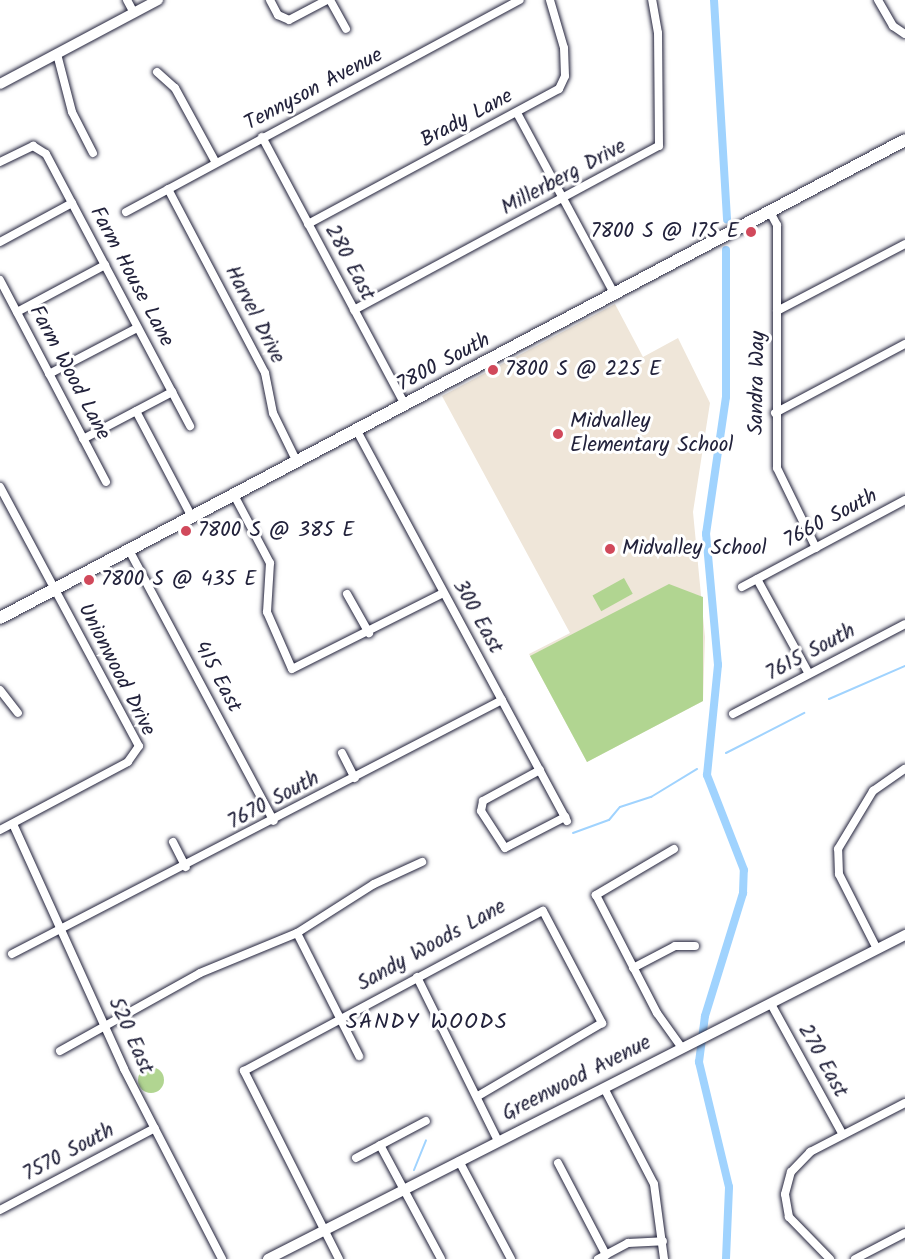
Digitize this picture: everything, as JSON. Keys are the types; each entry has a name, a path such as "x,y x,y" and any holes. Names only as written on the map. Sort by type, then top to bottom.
{"main road":[{"name":"7800 South","path":"0,618 905,140"}],"street":[{"path":"128,0 134,13"},
{"path":"0,84 158,0"},
{"path":"270,0 283,20 329,0 346,29"},
{"name":"Tennyson Avenue","path":"126,212 519,0"},
{"name":"Brady Lane","path":"308,224 559,89 565,76 561,30 550,0"},
{"name":"Millerberg Drive","path":"354,310 650,153 662,141 652,0"},
{"path":"878,0 893,26 905,34"},
{"path":"57,54 72,112 93,153"},
{"path":"157,72 175,88 216,164"},
{"path":"517,113 615,295"},
{"name":"280 East","path":"262,137 405,405"},
{"name":"Farm House Lane","path":"0,162 38,147 72,203 190,426"},
{"name":"Harvel Drive","path":"168,189 262,366 273,413 297,462"},
{"path":"0,242 72,203"},
{"name":"Sandra Way","path":"770,212 777,225 775,413 780,480 816,548"},
{"path":"777,311 905,244"},
{"path":"17,312 105,265"},
{"name":"Farm Wood Lane","path":"0,280 106,482"},
{"path":"49,374 137,328"},
{"path":"775,413 905,344"},
{"path":"83,439 172,392"},
{"path":"136,411 192,517"},
{"name":"300 East","path":"357,431 443,593 502,700 540,770 566,819 505,848 481,812 483,801 540,770"},
{"path":"0,487 55,590"},
{"path":"234,495 270,563 268,620 292,669 369,633 443,593"},
{"name":"7660 South","path":"742,587 905,500"},
{"name":"415 East","path":"129,550 274,821"},
{"path":"757,579 809,674"},
{"name":"Unionwood Drive","path":"0,830 138,753 136,738 55,590"},
{"path":"347,594 369,633"},
{"name":"7615 South","path":"734,714 905,624"},
{"path":"0,690 18,713"},
{"name":"7670 South","path":"12,954 62,933 502,700"},
{"path":"342,753 355,778"},
{"path":"877,949 846,890 837,858 847,832 885,780 905,769"},
{"name":"520 East","path":"13,824 155,1128 222,1259"},
{"path":"173,842 186,867"},
{"path":"674,849 597,892 633,968 686,1046"},
{"path":"60,1051 200,973 297,933 374,884 422,862"},
{"name":"Sandy Woods Lane","path":"326,1229 244,1071 338,1018 543,911 602,1023 480,1095"},
{"path":"297,933 359,1056"},
{"name":"Greenwood Avenue","path":"268,1259 905,935"},
{"path":"633,968 675,946 695,946"},
{"path":"417,977 480,1095 498,1141"},
{"name":"270 East","path":"771,1004 843,1135"},
{"path":"604,1088 654,1184 664,1259"},
{"path":"830,1259 796,1230 786,1205 791,1172 810,1152 905,1103"},
{"path":"356,1158 426,1121"},
{"name":"7570 South","path":"0,1210 155,1128"},
{"path":"380,1145 441,1259"},
{"path":"459,1161 511,1259"},
{"path":"558,1163 602,1257 634,1242 663,1241"},
{"path":"326,1229 339,1259"},
{"path":"855,1259 905,1233"}],"shaded area":[{"name":"Midvalley School","path":"615,304 643,357 678,338 710,403 693,512 705,637 703,701 587,762 529,654 570,633 442,396"}],"green space":[{"path":"624,578 633,594 601,611 593,595"},
{"path":"669,584 703,597 703,701 587,762 530,656"},
{"path":"151,1067 160,1071 164,1080 160,1089 151,1093 142,1089 138,1080 142,1071"}],"waterway":[{"path":"714,0 727,220"},
{"path":"726,250 726,397 706,534 718,665 707,775 744,870 743,893 705,1016 699,1062 729,1187 726,1259"},
{"path":"829,699 905,666"},
{"path":"726,753 804,713"},
{"path":"573,833 609,820 620,807 651,797 697,769"},
{"path":"414,1170 426,1140"}],"place":[{"name":"7800 S @ 175 E","path":"751,232"},
{"name":"7800 S @ 225 E","path":"493,370"},
{"name":"Midvalley Elementary School","path":"558,434"},
{"name":"7800 S @ 385 E","path":"186,531"},
{"name":"Midvalley School","path":"610,549"},
{"name":"7800 S @ 435 E","path":"89,580"}],"district":[{"name":"SANDY WOODS","path":"427,1023"}]}
